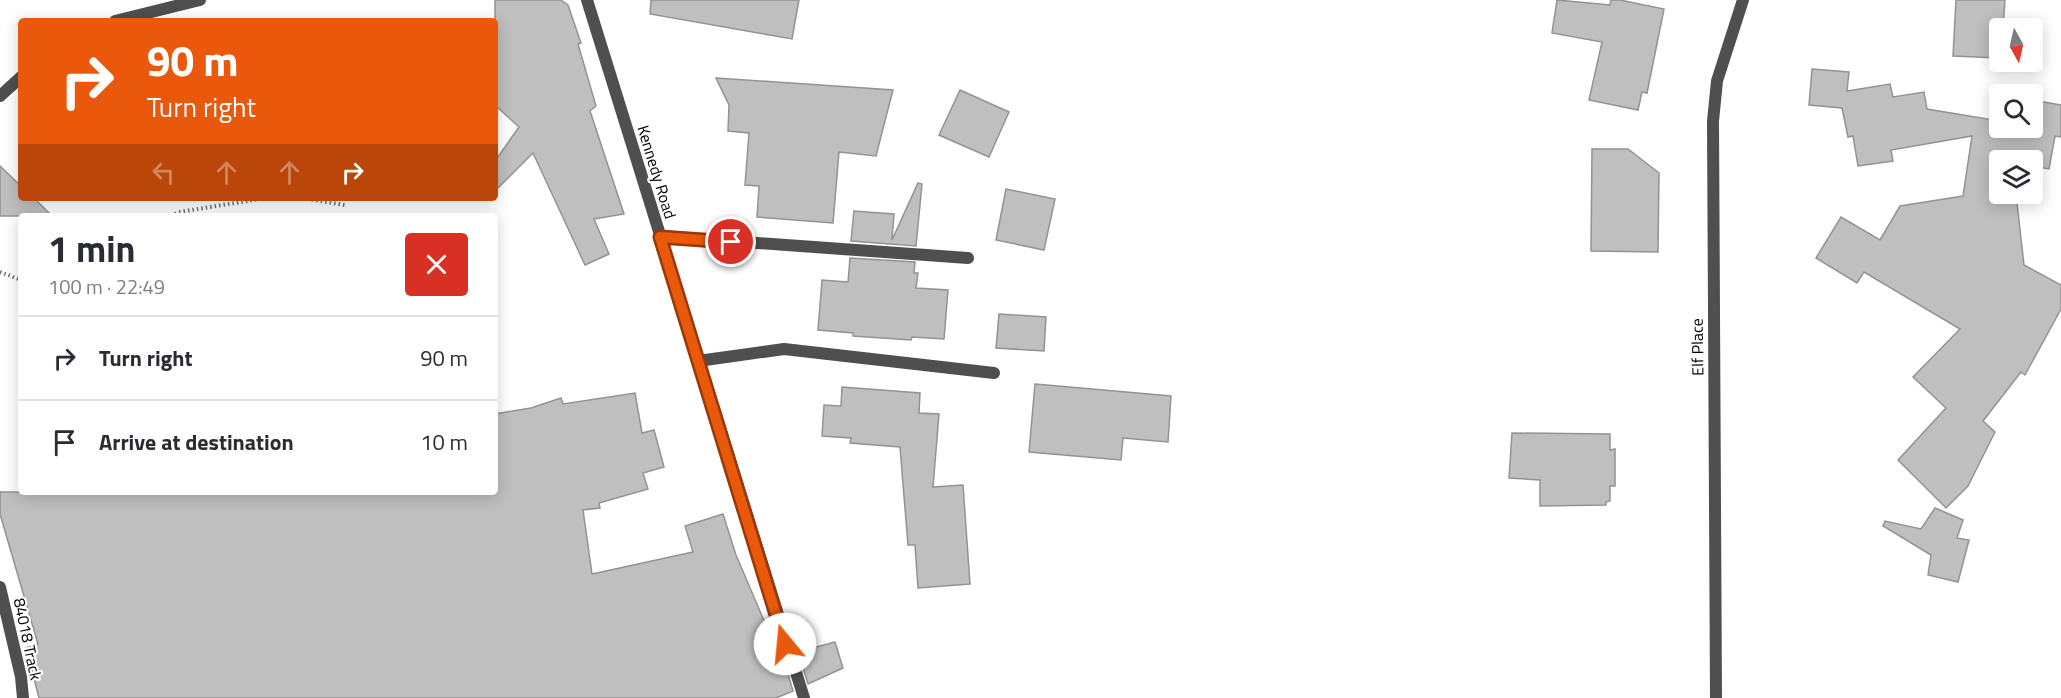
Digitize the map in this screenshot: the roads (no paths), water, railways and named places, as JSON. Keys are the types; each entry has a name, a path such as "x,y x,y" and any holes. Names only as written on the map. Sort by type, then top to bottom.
{"street":[{"path":"127,18 200,0"},
{"name":"Kennedy Road","path":"587,0 804,698"},
{"name":"Elf Place","path":"1716,698 1713,122 1717,81 1743,0"},
{"path":"0,96 18,79"},
{"path":"660,237 968,258"},
{"path":"698,361 784,349 994,374"},
{"name":"84018 Track","path":"0,587 21,677 23,698"}]}
